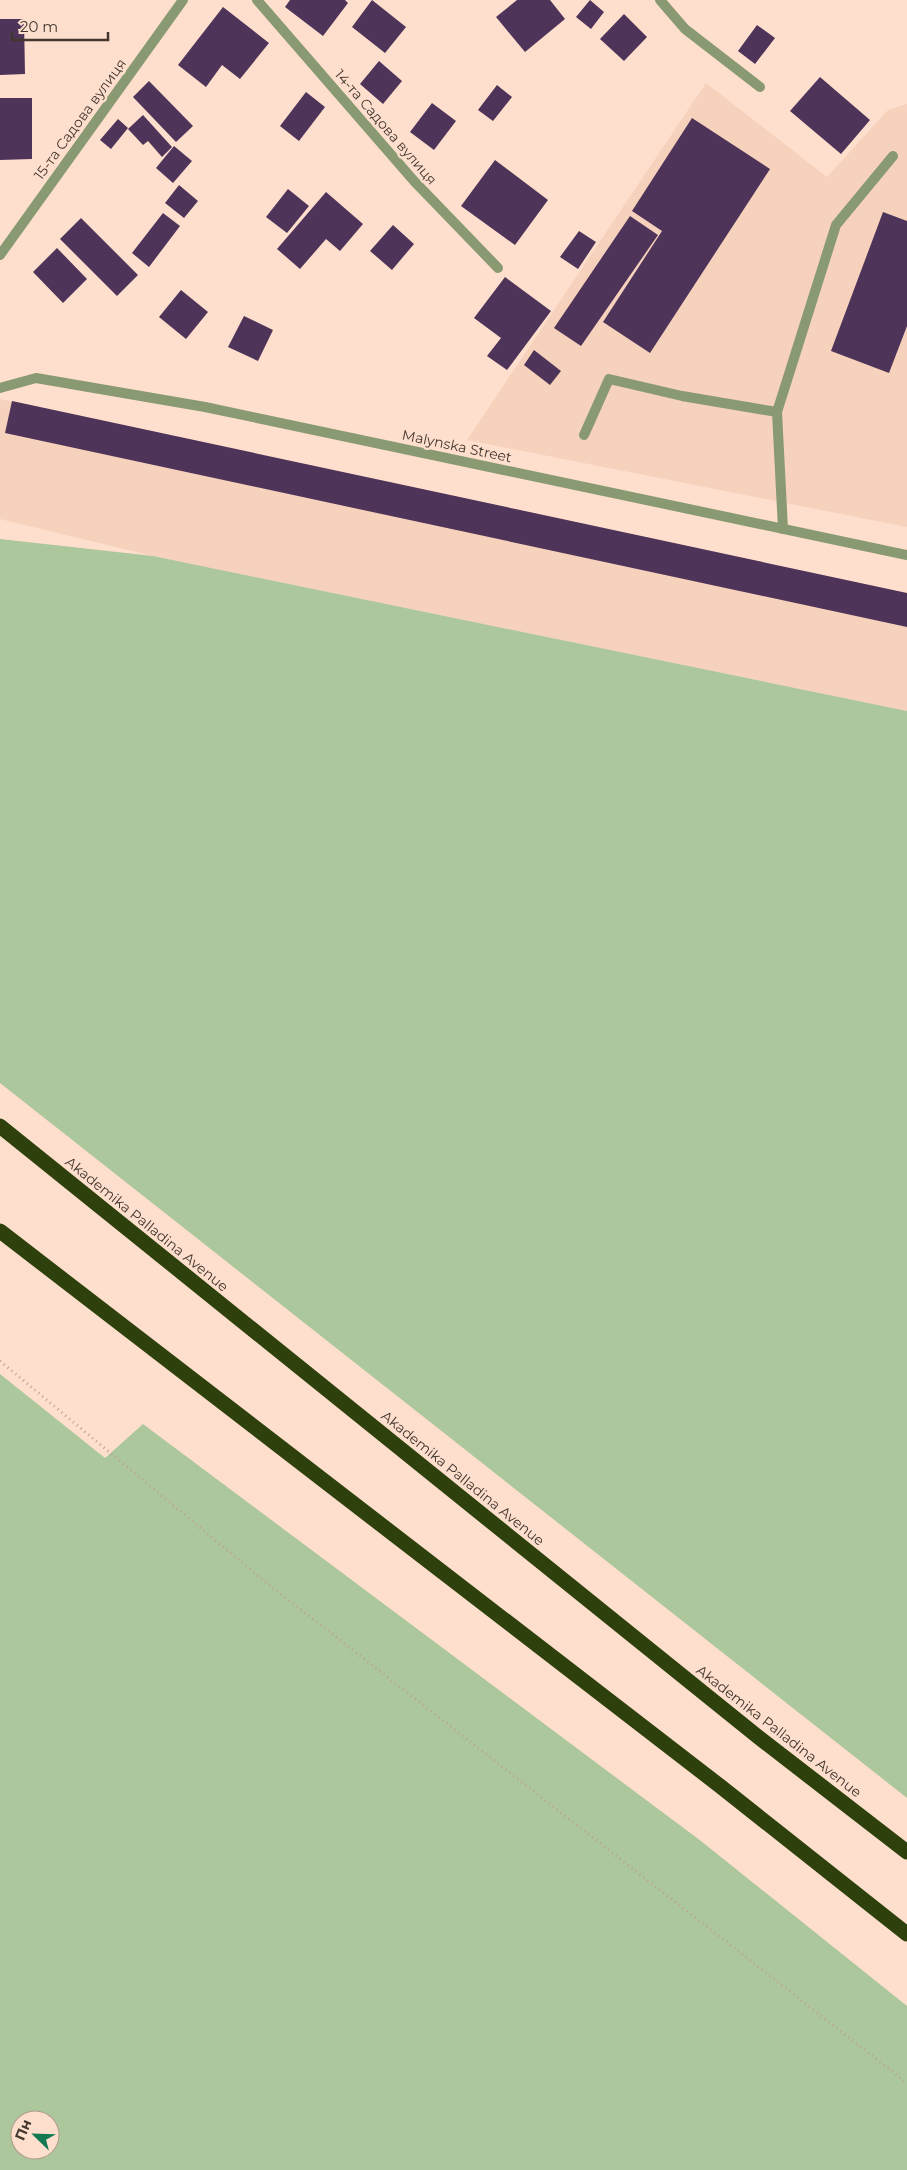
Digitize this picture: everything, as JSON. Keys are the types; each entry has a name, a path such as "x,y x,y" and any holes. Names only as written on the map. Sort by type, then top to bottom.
{"highway":[{"name":"Akademika Palladina Avenue","path":"0,1126 757,1736 907,1852"},
{"path":"0,1231 720,1786 907,1934"}],"street":[{"name":"15-та Садова вулиця","path":"0,255 183,0"},
{"name":"14-та Садова вулиця","path":"256,0 414,181 498,268"},
{"path":"660,0 685,29 760,87"},
{"path":"783,529 777,412 836,225 894,156"},
{"name":"Malynska Street","path":"0,388 36,378 206,407 907,555"},
{"path":"584,435 609,379 682,396 777,412"}],"path":[{"path":"0,1361 263,1580 907,2084"}],"shaded area":[{"path":"706,83 827,177 888,110 907,104 907,527 467,440"},
{"path":"0,399 907,593 907,711 153,556 0,519"}],"green space":[{"path":"0,539 153,556 907,711 907,1798 0,1083"},
{"path":"0,1374 105,1458 143,1424 701,1841 907,2006 907,2170 0,2170"}],"building":[{"path":"290,0 345,0 348,3 323,36 285,7"},
{"path":"372,0 406,27 385,53 352,27"},
{"path":"517,0 550,0 565,19 525,52 496,17"},
{"path":"590,0 604,12 591,29 576,17"},
{"path":"223,7 269,43 240,79 222,65 206,87 178,65"},
{"path":"624,14 647,37 624,61 600,39"},
{"path":"0,19 24,19 25,74 0,75"},
{"path":"757,25 775,38 755,64 738,51"},
{"path":"379,61 402,81 383,104 360,84"},
{"path":"820,77 870,120 841,154 790,111"},
{"path":"149,81 193,126 176,142 133,97"},
{"path":"497,85 512,97 493,121 478,110"},
{"path":"306,92 325,107 299,141 280,126"},
{"path":"0,98 32,98 32,159 0,160"},
{"path":"432,103 456,121 434,150 410,132"},
{"path":"143,115 172,147 162,157 148,141 143,145 128,129"},
{"path":"692,118 770,169 650,353 603,322 662,231 632,211"},
{"path":"118,119 128,128 111,149 100,140"},
{"path":"174,146 192,161 173,183 156,168"},
{"path":"495,160 548,200 515,245 461,206"},
{"path":"179,185 198,201 184,218 165,203"},
{"path":"288,189 309,206 287,233 266,217"},
{"path":"326,192 363,224 340,251 326,239 300,269 277,249"},
{"path":"883,212 907,221 907,326 889,373 831,351"},
{"path":"163,213 180,226 149,267 132,253"},
{"path":"630,216 658,235 581,346 554,328"},
{"path":"81,218 138,275 117,296 60,239"},
{"path":"393,225 414,244 392,270 370,251"},
{"path":"579,231 596,242 578,269 560,257"},
{"path":"57,248 87,279 63,303 33,272"},
{"path":"505,277 551,311 507,370 487,356 501,338 474,318"},
{"path":"181,290 208,312 186,339 159,317"},
{"path":"244,316 273,330 258,361 228,347"},
{"path":"534,350 561,371 550,385 524,365"},
{"path":"12,401 907,593 907,627 5,433"}]}
